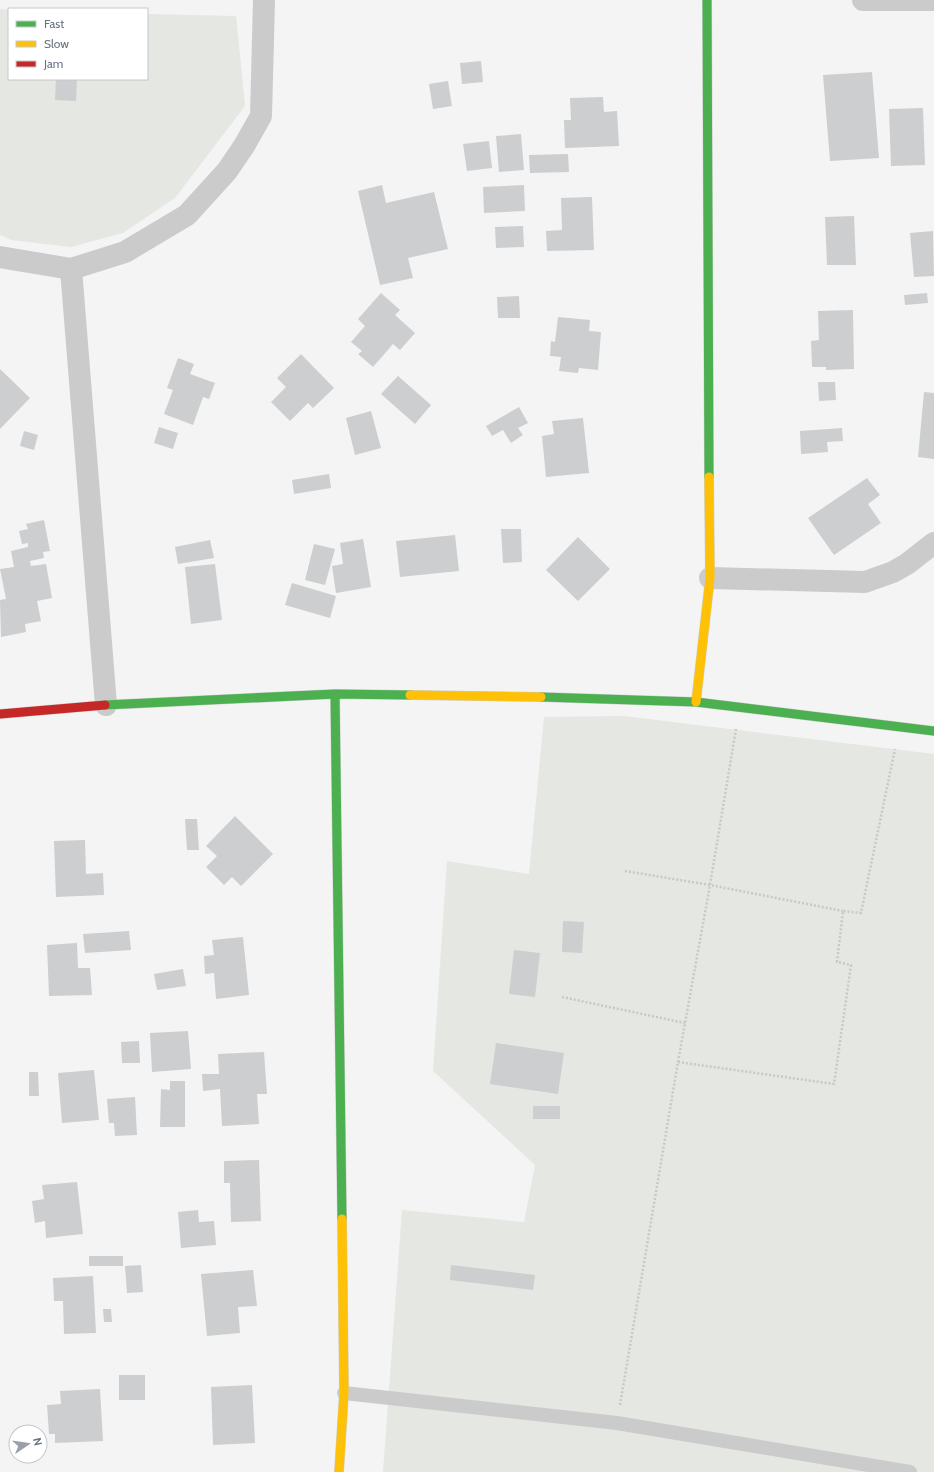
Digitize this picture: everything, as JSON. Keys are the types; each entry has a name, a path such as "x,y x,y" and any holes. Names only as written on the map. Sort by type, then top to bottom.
{"street":[{"path":"0,257 71,269 125,252 187,215 227,171 244,146 261,116 264,0"},
{"path":"696,702 710,578 707,0"},
{"path":"863,0 934,0"},
{"path":"71,269 106,705"},
{"path":"710,578 865,582 893,572 908,564 934,543"},
{"path":"335,694 344,1393 339,1472"},
{"path":"0,714 106,705 335,694 523,696 696,702 934,731"}],"lane":[{"path":"344,1393 617,1423 910,1472"}],"path":[{"path":"617,1423 678,1062 710,886 739,707"},
{"path":"625,871 861,913 899,727"},
{"path":"678,1062 834,1084 851,965 837,962 843,911"},
{"path":"562,997 685,1023"}],"shaded area":[{"path":"0,9 8,10 8,80 148,80 148,14 236,16 245,106 175,198 123,233 71,247 11,240 0,235"},
{"path":"624,716 934,754 934,1472 383,1472 402,1210 524,1222 535,1165 433,1071 447,861 529,874 544,717"}],"building":[{"path":"481,61 483,82 462,84 460,63"},
{"path":"872,72 879,158 830,161 823,75"},
{"path":"56,80 77,80 76,101 55,100"},
{"path":"448,81 452,106 433,109 429,84"},
{"path":"603,97 604,112 617,111 619,146 565,148 564,120 571,120 570,98"},
{"path":"923,108 925,165 891,166 889,109"},
{"path":"521,134 524,170 499,172 496,136"},
{"path":"489,141 492,168 467,171 463,144"},
{"path":"568,154 569,172 530,173 529,155"},
{"path":"382,185 386,203 434,192 448,249 408,258 413,278 380,285 358,191"},
{"path":"524,185 525,211 484,213 483,187"},
{"path":"592,197 594,250 547,251 546,231 562,230 561,198"},
{"path":"854,216 856,265 827,265 825,217"},
{"path":"523,226 524,247 496,248 495,227"},
{"path":"933,231 934,276 914,277 910,233"},
{"path":"381,293 400,310 395,315 415,333 400,350 393,344 373,367 358,354 362,351 351,342 365,326 358,319"},
{"path":"927,293 928,303 905,305 904,295"},
{"path":"519,296 520,318 498,318 497,297"},
{"path":"853,310 854,369 826,370 826,367 812,367 811,341 819,340 818,311"},
{"path":"558,317 590,320 589,331 601,332 598,370 579,368 578,373 559,371 561,357 550,356 551,341 555,342"},
{"path":"301,354 334,388 313,408 308,403 290,421 271,402 286,387 277,378"},
{"path":"178,358 194,364 190,374 215,383 209,399 203,397 193,425 164,414 173,390 167,388"},
{"path":"0,369 30,398 0,429"},
{"path":"398,376 431,405 415,424 381,394"},
{"path":"818,382 835,382 836,400 819,401"},
{"path":"924,392 934,393 934,459 918,457"},
{"path":"519,407 528,423 518,428 523,435 511,443 503,430 492,436 486,426"},
{"path":"371,411 381,448 355,455 346,418"},
{"path":"583,418 589,473 546,477 542,436 554,434 552,421"},
{"path":"159,427 178,433 173,449 154,443"},
{"path":"842,428 843,441 827,442 828,452 801,454 800,431"},
{"path":"24,431 38,435 34,450 20,446"},
{"path":"329,474 331,488 294,494 292,480"},
{"path":"867,478 880,495 868,504 881,523 834,555 808,518"},
{"path":"44,520 50,551 43,552 44,558 30,561 31,566 46,564 52,598 37,601 41,621 25,624 26,632 1,637 0,600 6,599 0,569 14,567 11,551 28,547 28,543 22,544 19,531 28,529 26,524"},
{"path":"501,529 521,529 522,562 503,563"},
{"path":"455,535 459,571 400,577 396,541"},
{"path":"578,537 610,569 578,601 546,570"},
{"path":"363,539 371,587 336,593 332,566 343,564 340,543"},
{"path":"210,540 214,558 178,564 175,547"},
{"path":"314,544 335,549 325,585 305,580"},
{"path":"215,564 222,620 191,624 185,567"},
{"path":"292,583 336,596 330,618 285,605"},
{"path":"235,816 273,854 241,886 232,877 224,885 206,867 217,856 206,846"},
{"path":"185,819 197,819 199,850 187,850"},
{"path":"85,840 86,874 103,873 104,895 56,897 54,841"},
{"path":"563,921 584,922 582,953 562,952"},
{"path":"129,931 131,950 85,953 83,934"},
{"path":"243,937 249,995 216,999 214,973 205,974 204,956 214,955 212,940"},
{"path":"77,943 78,968 90,968 92,995 49,996 47,945"},
{"path":"514,950 540,953 535,997 509,994"},
{"path":"183,969 186,986 157,990 154,974"},
{"path":"188,1031 191,1069 152,1072 150,1033"},
{"path":"139,1041 140,1063 122,1063 121,1042"},
{"path":"496,1043 564,1053 558,1094 490,1084"},
{"path":"264,1052 267,1094 257,1094 259,1124 222,1126 220,1089 203,1091 202,1074 219,1074 218,1054"},
{"path":"94,1070 99,1120 62,1123 58,1073"},
{"path":"29,1072 38,1072 39,1096 29,1096"},
{"path":"170,1081 185,1081 185,1127 160,1127 161,1089 170,1090"},
{"path":"135,1097 137,1135 115,1136 114,1123 109,1123 107,1099"},
{"path":"533,1106 560,1106 560,1119 533,1119"},
{"path":"259,1160 261,1221 231,1222 230,1183 224,1183 224,1161"},
{"path":"77,1182 83,1234 46,1238 45,1221 35,1223 32,1201 44,1199 42,1185"},
{"path":"198,1210 199,1222 214,1221 216,1245 181,1248 178,1212"},
{"path":"89,1256 123,1256 123,1266 89,1266"},
{"path":"141,1265 143,1292 127,1293 125,1266"},
{"path":"451,1265 535,1275 533,1290 450,1280"},
{"path":"253,1270 257,1306 238,1307 240,1333 207,1336 201,1274"},
{"path":"93,1276 96,1333 64,1334 63,1301 54,1301 53,1278"},
{"path":"103,1309 111,1309 112,1322 104,1322"},
{"path":"119,1375 145,1375 145,1400 119,1400"},
{"path":"252,1385 255,1443 213,1445 211,1387"},
{"path":"100,1389 103,1441 55,1443 55,1434 49,1434 47,1405 61,1404 60,1391"}],"traffic: fast":[{"path":"707,0 709,477"},
{"path":"335,694 342,1219"},
{"path":"105,705 335,694 410,695"},
{"path":"541,697 696,702 934,731"}],"traffic: slow":[{"path":"696,702 710,578 709,477"},
{"path":"410,695 541,697"},
{"path":"339,1472 344,1393 342,1219"}],"traffic: jam":[{"path":"0,714 105,705"}]}
